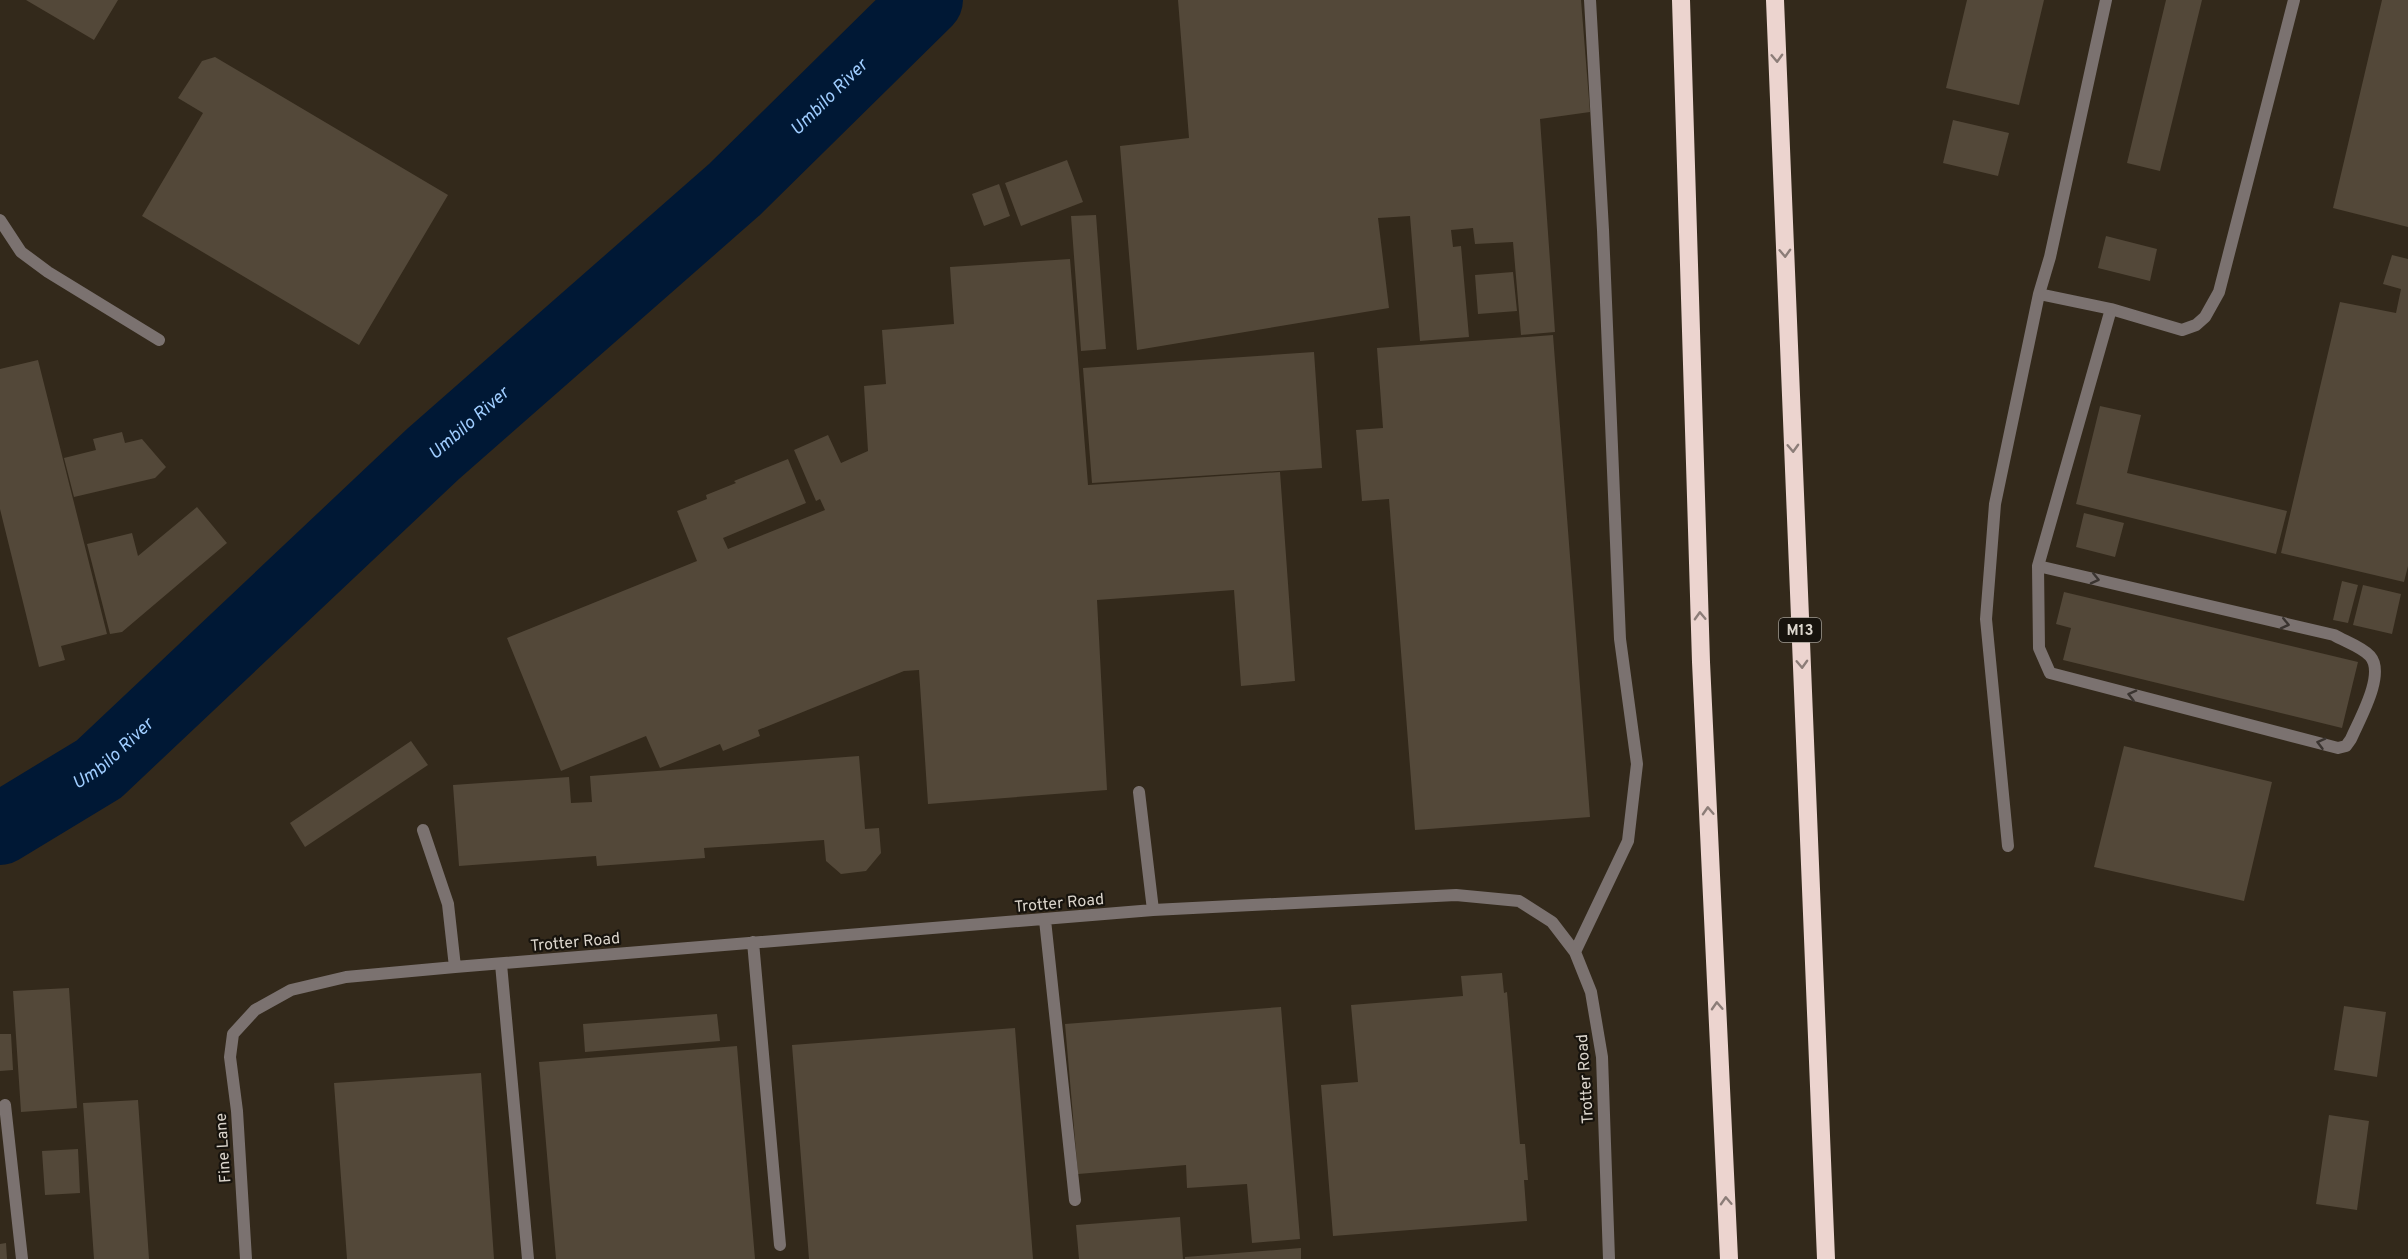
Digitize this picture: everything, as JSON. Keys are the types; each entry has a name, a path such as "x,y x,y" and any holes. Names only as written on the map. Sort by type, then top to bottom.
{"highway":[{"path":"1681,0 1701,662 1729,1259"},
{"name":"M13","path":"1775,0 1826,1259"}],"street":[{"path":"1575,951 1629,841 1637,764 1620,639 1603,230 1590,0"},
{"path":"2008,846 1986,619 1995,504 2039,294 2050,257 2106,0"},
{"path":"2039,294 2111,309 2182,330 2196,325 2205,317 2219,292 2294,0"},
{"path":"0,220 21,252 48,272 159,340"},
{"path":"2038,566 2334,635 2370,655 2376,665 2371,694 2351,739 2346,746 2338,748 2050,673 2039,648 2038,566 2111,309"},
{"path":"1139,792 1153,910"},
{"path":"423,830 448,904 455,967"},
{"name":"Trotter Road","path":"232,1034 255,1010 291,990 346,977 1153,910 1456,895 1519,901 1552,922 1575,951 1591,992 1602,1057 1609,1259"},
{"path":"1045,920 1075,1200"},
{"path":"753,942 780,1245"},
{"path":"501,964 528,1259"},
{"name":"Fine Lane","path":"232,1034 230,1057 237,1111 246,1259"},
{"path":"5,1105 22,1259"}],"building":[{"path":"26,0 118,0 94,40"},
{"path":"1178,0 1581,0 1590,112 1540,119 1555,332 1521,335 1513,242 1475,244 1473,228 1451,230 1453,247 1461,246 1469,337 1420,341 1410,216 1378,218 1389,308 1137,350 1120,146 1189,138"},
{"path":"1967,0 2044,0 2019,105 1946,88"},
{"path":"2166,0 2202,0 2160,171 2127,163"},
{"path":"2382,0 2408,0 2408,227 2333,208"},
{"path":"215,57 448,195 359,345 142,216 203,113 178,98 202,61"},
{"path":"1953,120 2009,133 1998,176 1943,163"},
{"path":"1067,160 1083,202 1021,226 1005,183"},
{"path":"999,184 1010,216 984,226 972,194"},
{"path":"1096,215 1106,349 1081,351 1071,216"},
{"path":"2106,236 2157,249 2150,281 2098,268"},
{"path":"2392,255 2408,259 2408,566 2404,582 2281,553 2340,302 2396,313 2401,289 2383,284"},
{"path":"1070,259 1088,485 1280,472 1295,681 1241,686 1234,590 1097,600 1107,790 928,804 919,670 904,671 758,730 760,736 723,751 720,744 660,768 646,736 561,771 507,638 697,561 677,511 707,499 706,495 736,483 734,481 788,459 806,503 723,538 728,549 825,510 820,499 816,501 794,450 828,435 841,463 868,451 864,386 886,384 882,330 954,324 950,267"},
{"path":"1513,272 1517,311 1478,314 1475,275"},
{"path":"1553,335 1590,817 1415,830 1389,499 1362,501 1356,430 1383,428 1377,348"},
{"path":"1314,352 1322,468 1092,483 1083,368"},
{"path":"38,360 107,634 61,646 65,660 39,667 0,509 0,369"},
{"path":"2100,406 2141,415 2127,473 2287,511 2276,554 2076,504"},
{"path":"122,432 125,443 142,439 166,467 155,478 74,497 64,458 96,450 93,439"},
{"path":"197,507 227,543 122,632 110,634 87,544 132,533 138,556"},
{"path":"2084,513 2124,523 2115,557 2076,547"},
{"path":"2342,581 2358,585 2348,623 2333,620"},
{"path":"2363,585 2401,594 2392,634 2353,625"},
{"path":"2064,592 2358,662 2342,728 2063,660 2071,628 2056,624"},
{"path":"411,741 428,765 305,847 290,823"},
{"path":"2124,746 2272,782 2244,901 2094,867"},
{"path":"859,756 865,829 879,828 881,853 866,871 841,874 826,861 824,840 704,848 705,858 597,866 596,856 459,866 453,785 569,777 571,803 592,802 590,776"},
{"path":"1502,973 1504,993 1507,992 1520,1144 1525,1144 1528,1180 1524,1180 1527,1221 1333,1236 1321,1085 1358,1082 1351,1005 1463,996 1461,976"},
{"path":"69,988 77,1108 21,1112 13,991"},
{"path":"2344,1006 2386,1012 2377,1077 2334,1070"},
{"path":"1281,1007 1300,1239 1252,1243 1247,1184 1187,1188 1186,1165 1078,1174 1065,1024"},
{"path":"717,1014 720,1041 585,1052 583,1024"},
{"path":"1015,1028 1033,1259 809,1259 792,1045"},
{"path":"0,1034 11,1034 13,1070 0,1071"},
{"path":"737,1046 755,1259 556,1259 539,1062"},
{"path":"481,1073 494,1259 347,1259 334,1083"},
{"path":"138,1100 149,1259 94,1259 83,1103"},
{"path":"2329,1115 2369,1121 2357,1210 2316,1204"},
{"path":"78,1149 80,1193 45,1195 42,1151"},
{"path":"1180,1217 1183,1259 1079,1259 1076,1225"},
{"path":"6,1243 7,1259 0,1259 0,1244"},
{"path":"1301,1248 1301,1259 1185,1259 1185,1257"}],"waterway":[{"name":"Umbilo River","path":"0,829 99,769 433,454 735,189 927,0"}]}
